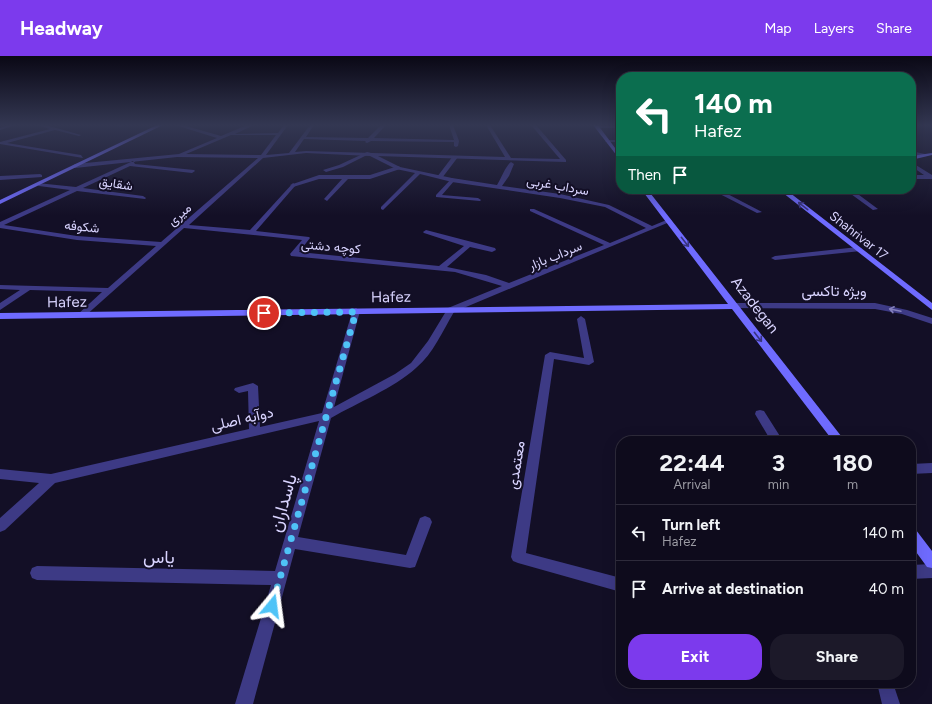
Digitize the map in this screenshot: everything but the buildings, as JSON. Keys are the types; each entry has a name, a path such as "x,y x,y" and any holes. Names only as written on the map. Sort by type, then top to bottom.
{"main road":[{"path":"26,182 85,155"},
{"path":"0,202 98,155"},
{"path":"916,157 922,155"},
{"name":"Azadegan","path":"648,194 835,436"},
{"name":"Shahrivar 17","path":"787,194 932,307"},
{"name":"Hafez","path":"0,316 734,306"},
{"path":"916,541 932,562"}],"street":[{"path":"71,155 81,157"},
{"path":"75,166 175,155"},
{"name":"سرداب غربی","path":"187,155 262,157 279,155"},
{"path":"326,170 341,166 364,155"},
{"name":"سرداب غربی","path":"373,155 398,168 452,180 560,196 607,206 652,228"},
{"path":"417,155 510,162 564,161 559,155"},
{"path":"498,187 506,176 510,162 506,155"},
{"name":"میری","path":"81,315 262,157"},
{"path":"440,177 455,157"},
{"path":"0,225 140,159"},
{"path":"129,164 192,171"},
{"path":"916,167 932,177"},
{"path":"252,233 293,185 319,177 370,177 398,168"},
{"path":"383,208 419,172"},
{"path":"0,178 40,176"},
{"path":"326,199 346,177"},
{"path":"916,177 932,177"},
{"path":"452,180 438,196 478,200"},
{"name":"شقایق","path":"39,184 143,198"},
{"path":"723,194 759,212"},
{"path":"854,194 876,209"},
{"path":"532,210 610,245"},
{"name":"سرداب بازار","path":"450,310 669,221"},
{"name":"شکوفه","path":"0,225 77,238 163,244"},
{"name":"کوچه دشتی","path":"183,226 307,238 294,254 441,268 470,273 509,286"},
{"path":"426,232 469,245 492,250"},
{"path":"441,268 469,245"},
{"path":"775,258 858,249"},
{"path":"0,287 111,290"},
{"path":"0,306 28,288"},
{"name":"ویژه تاکسی","path":"734,306 874,306 904,312 932,322"},
{"name":"دوآبه اصلی","path":"0,474 51,479 326,416 399,376 414,365 432,342 450,310"},
{"name":"پاسداران","path":"244,704 356,312"},
{"name":"معتمدی","path":"582,319 589,362 550,355 518,556 616,584"},
{"path":"239,390 253,386 255,432"},
{"path":"760,414 774,436"},
{"path":"916,469 932,468"},
{"path":"0,526 51,479"},
{"path":"290,542 410,562 425,522"},
{"path":"916,572 932,571"},
{"name":"یاس","path":"37,573 280,578"},
{"path":"886,688 891,704"}],"route":[{"path":"264,313 356,312 272,606"}]}
